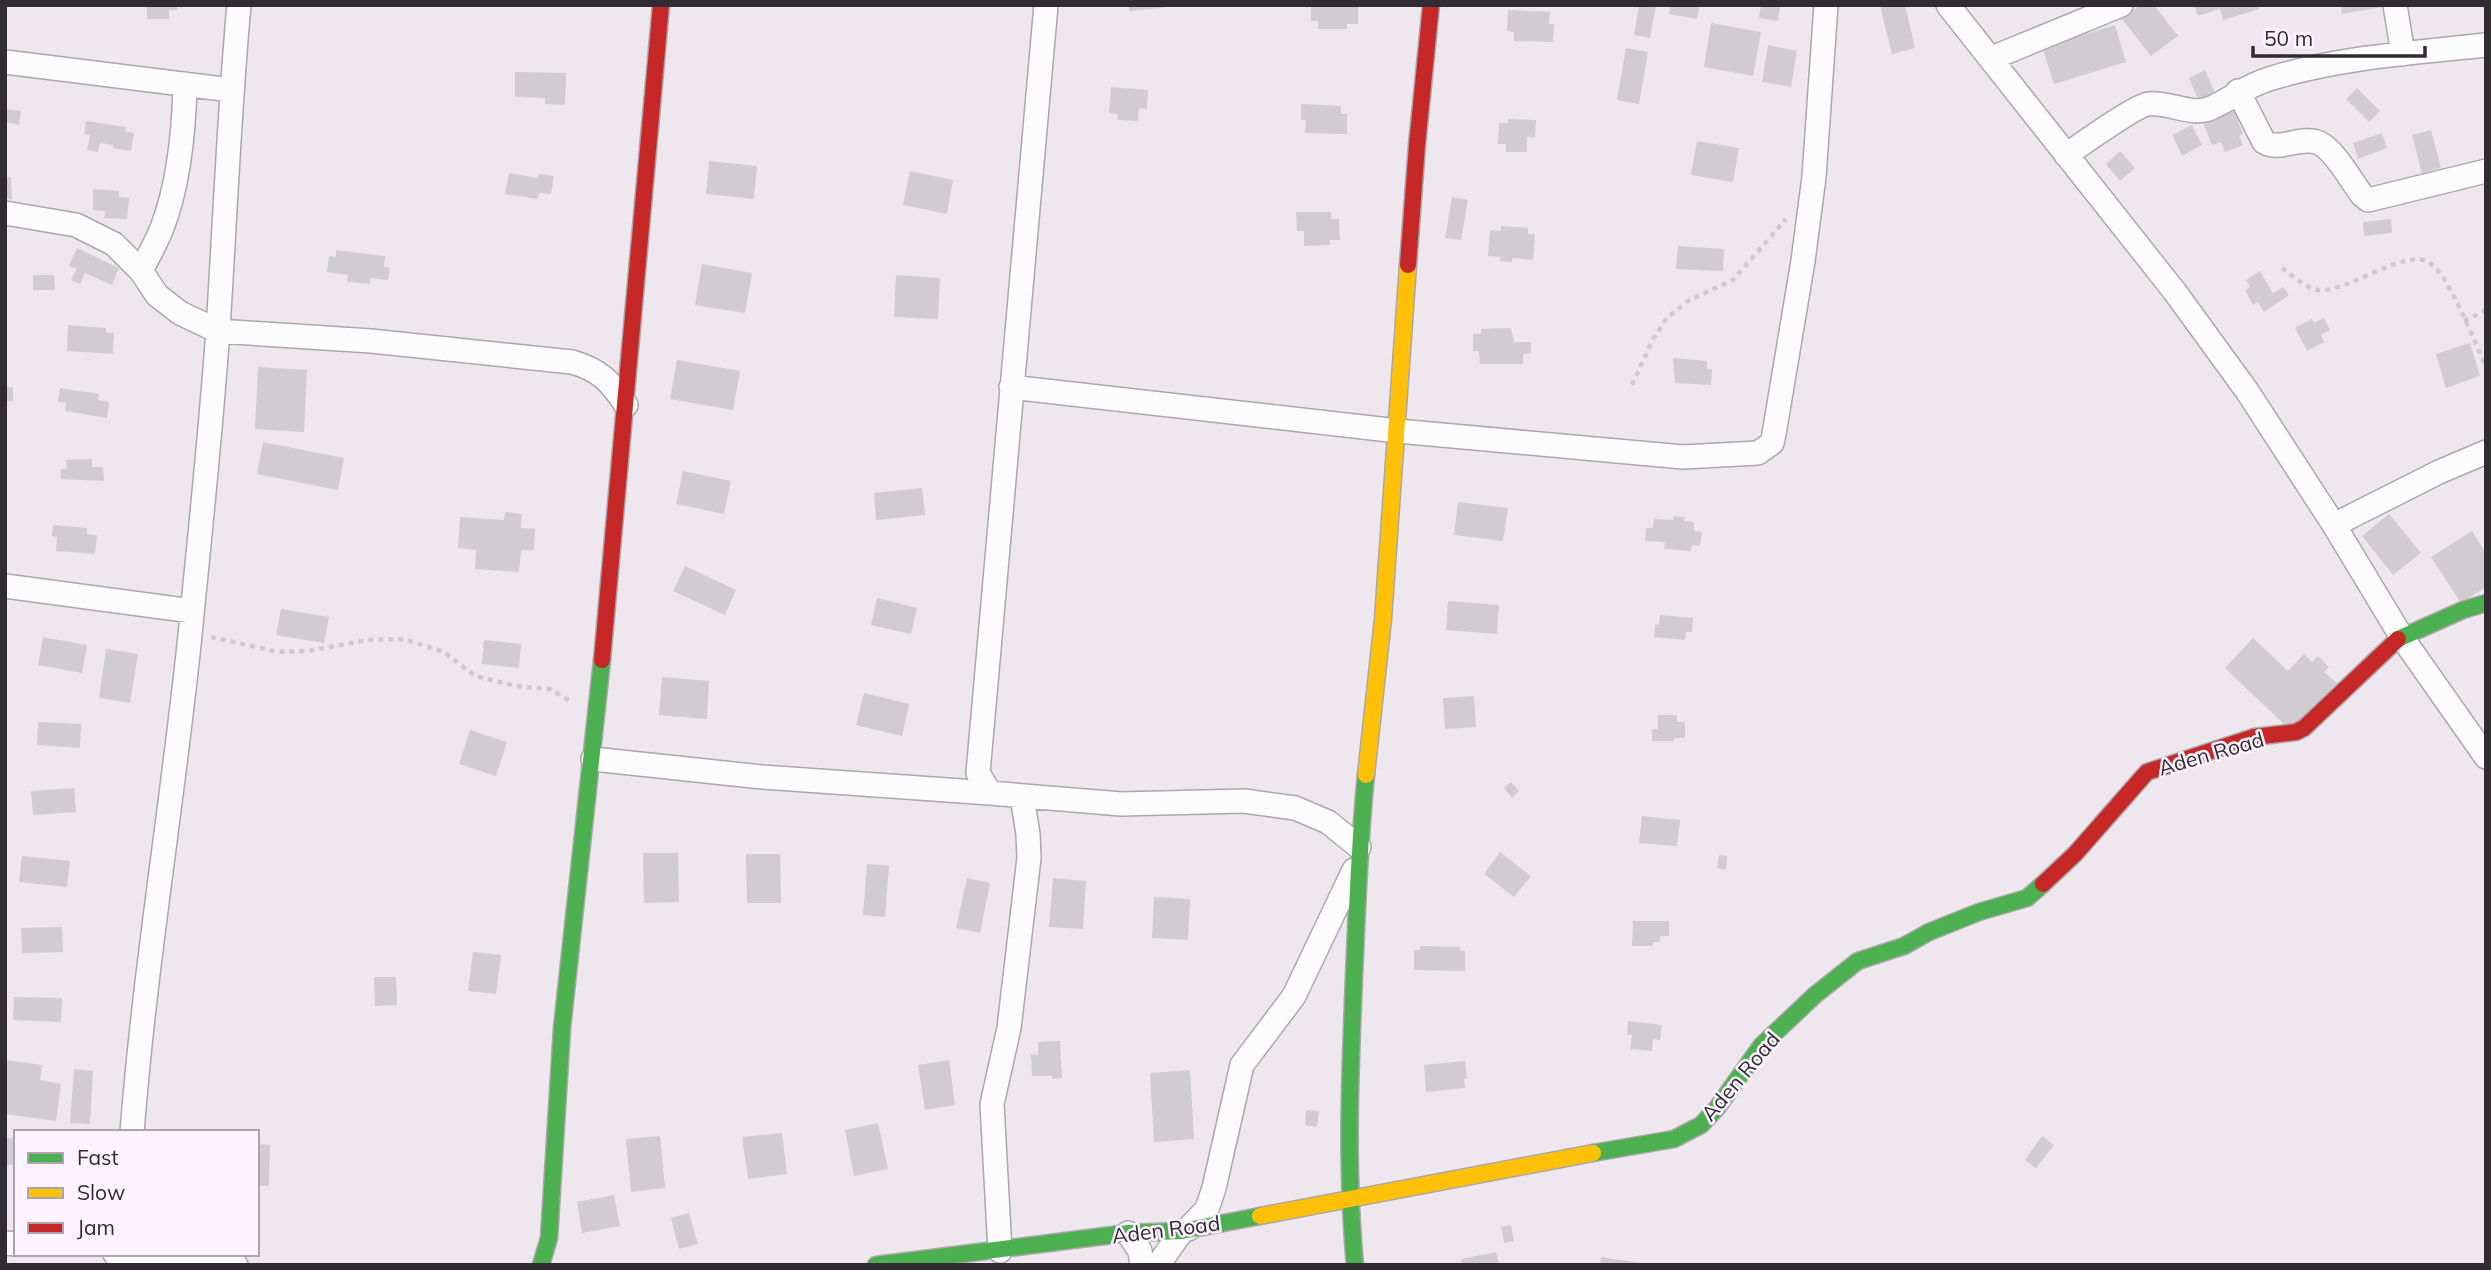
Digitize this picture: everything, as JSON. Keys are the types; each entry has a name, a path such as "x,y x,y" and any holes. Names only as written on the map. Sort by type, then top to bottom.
{"street":[{"path":"132,1130 142,1025 181,721 191,621 218,331 239,5"},
{"path":"541,1265 549,1238 562,1028 593,759 661,5"},
{"path":"990,793 978,774 1046,5"},
{"path":"1355,1265 1349,1199 1351,1013 1359,855 1398,431 1417,145 1431,5"},
{"path":"1011,387 1398,431 1683,457 1746,456 1766,450 1772,443 1774,434 1803,261 1814,177 1826,5"},
{"path":"1948,5 2175,292 2223,358 2333,525 2401,636 2486,757"},
{"path":"1992,58 2121,5"},
{"path":"2395,5 2403,54"},
{"path":"2066,155 2143,105 2166,105 2202,111 2267,79 2334,62 2486,45"},
{"path":"5,62 232,90"},
{"path":"141,271 163,227 173,185 184,131 185,84"},
{"path":"2238,91 2264,142 2273,145 2306,140 2320,143 2368,200 2486,171"},
{"path":"5,213 76,225 114,244 141,271 157,295 180,313 218,331 371,341 572,362 593,368 615,389 626,405"},
{"path":"2333,525 2486,452"},
{"path":"5,586 191,621"},
{"path":"2401,636 2486,603"},
{"name":"Aden Road","path":"876,1265 1128,1233 1185,1230 1674,1139 1701,1125 1717,1108 1761,1046 1815,995 1858,961 1904,946 1929,932 1979,912 2027,898 2075,854 2147,772 2254,737 2296,732 2304,728 2401,636"},
{"path":"593,759 762,777 1121,804 1244,801 1295,808 1328,822 1359,855"},
{"path":"1000,1251 992,1104 1009,1028 1030,858 1022,797"},
{"path":"1158,1265 1185,1230 1207,1209 1217,1179 1241,1065 1294,996 1359,855"},
{"path":"1128,1233 1140,1251 1142,1265"},
{"path":"129,1256 174,1262 236,1265"}],"path":[{"path":"1632,385 1653,339 1667,318 1688,301 1733,280 1791,213"},
{"path":"2282,268 2308,287 2334,290 2372,271 2397,264 2425,260 2432,263 2445,281 2486,366"},
{"path":"2464,321 2486,310"},
{"path":"191,621 219,640 278,652 308,651 368,640 404,639 444,652 475,676 516,686 550,689 566,698 596,725"}],"building":[{"path":"147,5 177,5 177,10 169,10 169,19 147,19"},
{"path":"1129,5 1163,5 1163,8 1129,11"},
{"path":"1311,5 1358,5 1358,24 1347,24 1347,29 1318,29 1318,21 1311,21"},
{"path":"1639,5 1656,5 1650,38 1634,35"},
{"path":"1670,5 1700,5 1697,19 1669,14"},
{"path":"1761,5 1780,6 1778,21 1759,18"},
{"path":"1880,5 1905,5 1915,48 1892,54"},
{"path":"2140,5 2154,5 2178,36 2151,56 2122,19"},
{"path":"2194,5 2258,5 2259,9 2223,20 2220,9 2198,16"},
{"path":"2341,5 2382,5 2382,7 2342,14"},
{"path":"1508,10 1550,12 1549,24 1554,24 1553,42 1514,41 1514,32 1507,31"},
{"path":"1711,23 1761,32 1753,76 1704,67"},
{"path":"2115,25 2126,62 2054,84 2042,47"},
{"path":"1768,45 1797,51 1791,87 1762,82"},
{"path":"1626,48 1648,52 1639,104 1617,100"},
{"path":"2205,70 2217,97 2200,104 2189,78"},
{"path":"515,72 566,73 565,105 545,104 545,98 515,97"},
{"path":"1111,87 1148,90 1147,109 1139,108 1138,121 1117,120 1118,114 1109,113"},
{"path":"2357,88 2380,111 2369,122 2346,99"},
{"path":"1301,104 1341,106 1341,114 1347,114 1347,134 1305,133 1306,120 1301,120"},
{"path":"5,109 21,111 19,125 5,122"},
{"path":"2234,111 2243,134 2239,136 2243,145 2225,152 2221,142 2212,145 2203,123"},
{"path":"1508,119 1536,120 1535,138 1527,137 1527,152 1506,152 1506,144 1498,144 1499,123 1508,123"},
{"path":"86,121 126,127 125,131 134,133 131,151 100,143 98,152 87,150 90,135 84,134"},
{"path":"2192,125 2202,145 2182,156 2172,135"},
{"path":"2431,130 2441,168 2422,173 2412,135"},
{"path":"2382,133 2387,148 2358,159 2353,143"},
{"path":"1697,141 1739,148 1733,182 1691,175"},
{"path":"2120,151 2135,168 2120,181 2106,164"},
{"path":"709,161 757,166 754,199 706,194"},
{"path":"910,171 953,180 947,214 903,205"},
{"path":"509,173 538,178 539,174 554,176 551,194 539,193 538,199 505,194"},
{"path":"5,177 11,177 12,199 5,199"},
{"path":"93,189 119,191 119,197 129,198 127,219 104,218 105,211 93,210"},
{"path":"1452,197 1468,200 1461,240 1445,238"},
{"path":"1296,212 1331,212 1331,219 1339,219 1340,240 1330,240 1330,245 1304,246 1304,231 1297,231"},
{"path":"2391,219 2392,233 2364,236 2363,222"},
{"path":"1501,226 1528,228 1528,234 1535,234 1533,260 1512,258 1512,262 1500,261 1500,257 1488,256 1490,230 1501,231"},
{"path":"1678,246 1724,249 1723,271 1676,269"},
{"path":"77,248 119,268 112,285 85,273 80,284 71,280 77,269 69,266"},
{"path":"336,250 385,256 384,267 390,268 388,280 370,278 370,284 347,282 348,275 327,272 329,256 336,257"},
{"path":"702,264 752,273 745,313 695,305"},
{"path":"2260,271 2273,293 2283,287 2289,295 2264,312 2258,302 2253,305 2245,290 2250,287 2246,280"},
{"path":"33,275 54,275 55,290 33,290"},
{"path":"896,275 940,278 938,319 894,317"},
{"path":"2324,318 2330,330 2321,335 2324,342 2307,351 2295,328 2312,319 2314,323"},
{"path":"68,325 106,328 106,333 114,333 113,354 67,351"},
{"path":"1511,328 1514,342 1531,342 1531,353 1523,354 1523,364 1480,364 1479,351 1473,351 1473,334 1481,334 1481,329"},
{"path":"2470,343 2480,376 2446,388 2436,354"},
{"path":"1673,358 1707,361 1707,369 1712,369 1711,385 1675,383"},
{"path":"677,360 740,371 733,410 670,399"},
{"path":"258,367 307,370 304,432 255,429"},
{"path":"5,387 13,387 13,401 5,401"},
{"path":"60,388 99,394 98,400 109,402 107,418 65,411 66,403 58,402"},
{"path":"263,442 344,458 338,490 257,474"},
{"path":"92,459 92,467 103,467 104,481 61,479 61,469 67,469 66,460"},
{"path":"683,471 731,481 724,514 676,504"},
{"path":"922,488 925,515 876,520 874,493"},
{"path":"1458,502 1508,508 1503,541 1454,535"},
{"path":"505,512 522,514 521,528 535,529 534,550 521,550 519,572 475,569 476,550 458,548 460,517 504,520"},
{"path":"2389,514 2421,553 2393,575 2362,536"},
{"path":"1673,516 1685,517 1684,521 1694,522 1694,531 1702,532 1700,546 1692,545 1691,551 1664,549 1665,542 1645,541 1646,528 1653,528 1654,519 1673,520"},
{"path":"53,525 87,528 87,534 97,535 95,554 56,551 57,537 52,536"},
{"path":"2472,531 2486,553 2486,587 2461,603 2431,557"},
{"path":"685,566 736,590 725,615 673,591"},
{"path":"877,598 917,608 911,634 871,625"},
{"path":"1448,601 1499,605 1497,634 1446,630"},
{"path":"281,609 329,617 324,643 276,635"},
{"path":"1660,615 1693,618 1692,632 1686,632 1685,640 1654,637 1655,624 1659,625"},
{"path":"43,637 87,645 82,673 38,665"},
{"path":"2253,638 2288,671 2304,654 2312,662 2318,656 2329,667 2324,672 2337,683 2290,730 2225,668"},
{"path":"484,640 521,644 519,668 482,664"},
{"path":"106,649 138,654 130,703 99,698"},
{"path":"662,677 709,681 707,719 659,715"},
{"path":"864,693 909,704 902,736 856,725"},
{"path":"1474,696 1476,727 1445,729 1443,698"},
{"path":"1658,715 1677,715 1677,722 1685,722 1685,738 1652,741 1652,729 1658,729"},
{"path":"38,722 81,724 80,748 37,745"},
{"path":"470,730 507,742 496,776 459,764"},
{"path":"1511,782 1519,791 1512,798 1504,788"},
{"path":"74,788 76,812 33,815 31,791"},
{"path":"1642,816 1680,820 1677,846 1639,843"},
{"path":"1500,852 1531,876 1514,897 1484,874"},
{"path":"643,853 678,853 679,902 644,903"},
{"path":"746,854 780,854 781,903 747,903"},
{"path":"1719,855 1727,856 1726,870 1717,868"},
{"path":"22,856 70,861 67,887 19,882"},
{"path":"867,864 889,866 885,917 863,915"},
{"path":"967,878 990,883 980,933 956,928"},
{"path":"1053,878 1086,881 1083,929 1049,927"},
{"path":"1154,897 1190,899 1188,940 1152,938"},
{"path":"1633,921 1669,921 1669,936 1660,936 1660,942 1653,942 1653,946 1632,946"},
{"path":"62,927 63,952 22,953 21,928"},
{"path":"1420,946 1460,947 1460,951 1465,951 1465,971 1414,970 1414,950 1420,950"},
{"path":"473,952 501,955 496,994 468,991"},
{"path":"374,977 396,977 397,1005 375,1006"},
{"path":"14,997 62,998 61,1022 13,1020"},
{"path":"1628,1021 1662,1025 1660,1040 1653,1039 1652,1051 1630,1049 1632,1035 1627,1035"},
{"path":"1060,1041 1062,1078 1032,1076 1031,1054 1038,1055 1038,1042"},
{"path":"5,1060 42,1065 40,1080 61,1084 56,1121 5,1114"},
{"path":"949,1060 955,1105 925,1110 918,1065"},
{"path":"1465,1061 1465,1088 1426,1092 1424,1065"},
{"path":"74,1069 93,1071 90,1124 70,1123"},
{"path":"1190,1070 1194,1139 1154,1142 1150,1073"},
{"path":"1306,1110 1319,1111 1317,1127 1305,1125"},
{"path":"878,1123 888,1169 854,1176 845,1130"},
{"path":"782,1133 787,1174 748,1179 742,1137"},
{"path":"660,1136 665,1188 631,1192 626,1139"},
{"path":"2042,1136 2054,1145 2036,1168 2025,1160"},
{"path":"5,1138 14,1139 14,1165 5,1165"},
{"path":"259,1144 270,1145 269,1186 259,1186"},
{"path":"614,1195 620,1226 582,1233 577,1202"},
{"path":"689,1213 698,1244 679,1249 671,1218"},
{"path":"1511,1225 1514,1241 1504,1243 1501,1227"},
{"path":"1496,1252 1499,1265 1462,1265 1461,1259"},
{"path":"1601,1257 1641,1263 1641,1265 1600,1265"}],"traffic: fast":[{"path":"2398,639 2463,610 2486,603"},
{"path":"541,1265 549,1238 562,1028 602,660"},
{"path":"1355,1265 1350,1193 1350,1085 1358,876 1366,775"},
{"path":"1593,1153 1674,1139 1701,1125 1717,1108 1761,1046 1815,995 1858,961 1904,946 1929,932 1979,912 2027,898 2043,884"},
{"path":"876,1265 1128,1233 1182,1231 1260,1216"}],"traffic: slow":[{"path":"1366,775 1383,619 1408,265"},
{"path":"1260,1216 1593,1153"}],"traffic: jam":[{"path":"602,660 661,5"},
{"path":"1408,265 1431,5"},
{"path":"2043,884 2075,854 2147,772 2254,737 2296,732 2304,728 2398,639"}]}
